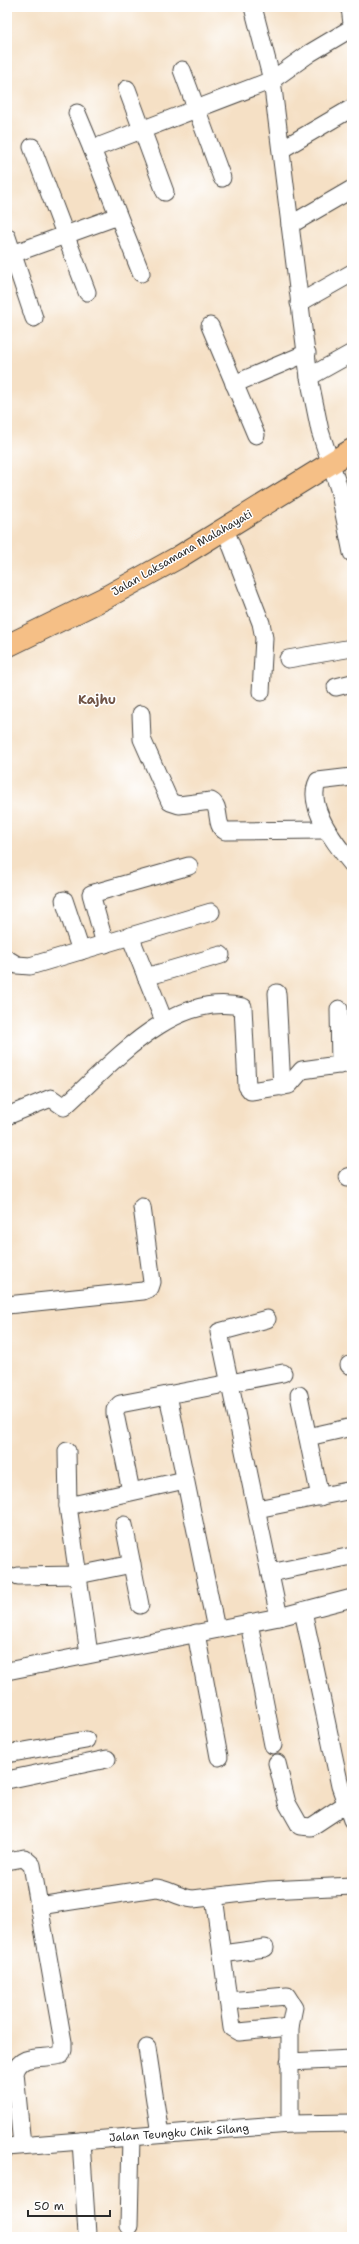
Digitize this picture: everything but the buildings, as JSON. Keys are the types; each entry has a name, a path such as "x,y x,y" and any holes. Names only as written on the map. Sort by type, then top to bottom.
{"highway":[{"name":"Jalan Laksamana Malahayati","path":"7,646 108,596 224,529 352,450"}],"street":[{"path":"254,7 272,80 282,149 299,303 307,353 309,377 320,431 338,489 352,553"},
{"path":"350,7 352,24"},
{"path":"92,149 272,80 310,53 352,28"},
{"path":"182,70 222,178"},
{"path":"127,89 165,192"},
{"path":"282,149 352,108"},
{"path":"77,113 141,272"},
{"path":"32,147 87,292"},
{"path":"290,225 352,189"},
{"path":"10,255 118,216"},
{"path":"7,237 10,255 34,318"},
{"path":"299,303 352,273"},
{"path":"210,326 256,435"},
{"path":"234,384 307,353"},
{"path":"309,377 352,353"},
{"path":"224,529 261,623 264,638 261,692"},
{"path":"288,659 352,648"},
{"path":"141,714 142,738 170,802 179,805 212,801 216,805 221,827 226,831 325,830"},
{"path":"352,777 318,782 315,787 317,804 325,830 352,864"},
{"path":"105,944 91,894 189,866"},
{"path":"64,900 81,951"},
{"path":"7,959 16,965 30,966 211,912"},
{"path":"130,936 164,1021"},
{"path":"146,977 221,955"},
{"path":"277,992 282,1087"},
{"path":"7,1116 51,1098 64,1107 132,1045 164,1021 194,1009 221,1003 243,1007 249,1089 255,1092 289,1085 302,1070 346,1064 339,1009"},
{"path":"7,1305 143,1291 150,1288 152,1282 142,1207"},
{"path":"267,1319 220,1331 279,1617"},
{"path":"131,1491 115,1410 120,1404 283,1373"},
{"path":"168,1395 216,1629"},
{"path":"300,1395 320,1497"},
{"path":"308,1437 352,1427"},
{"path":"68,1451 68,1506 89,1654"},
{"path":"68,1506 185,1480"},
{"path":"257,1509 352,1490"},
{"path":"124,1524 140,1604"},
{"path":"270,1573 352,1556"},
{"path":"18,1576 78,1575 132,1564"},
{"path":"7,1671 279,1617 352,1598"},
{"path":"277,1763 287,1803 300,1826 311,1827 349,1812 340,1786 303,1611"},
{"path":"249,1623 273,1745"},
{"path":"196,1633 219,1756"},
{"path":"7,1754 86,1740"},
{"path":"7,1780 107,1759"},
{"path":"7,1861 24,1858 30,1862 61,2022 64,2050 61,2055 32,2059 20,2062 17,2065 15,2073 15,2146"},
{"path":"39,1906 155,1888 160,1888 182,1898 269,1890 352,1886"},
{"path":"214,1896 231,2024 235,2032 290,2027"},
{"path":"222,1954 265,1948"},
{"path":"228,2001 287,1996 294,2007 290,2027 290,2124"},
{"path":"147,2048 160,2134"},
{"path":"289,2062 352,2059"},
{"name":"Jalan Teungku Chik Silang","path":"15,2146 290,2124 352,2123"},
{"path":"129,2226 131,2136"},
{"path":"81,2141 87,2234"}],"district":[{"name":"Kajhu","path":"97,699"}]}
